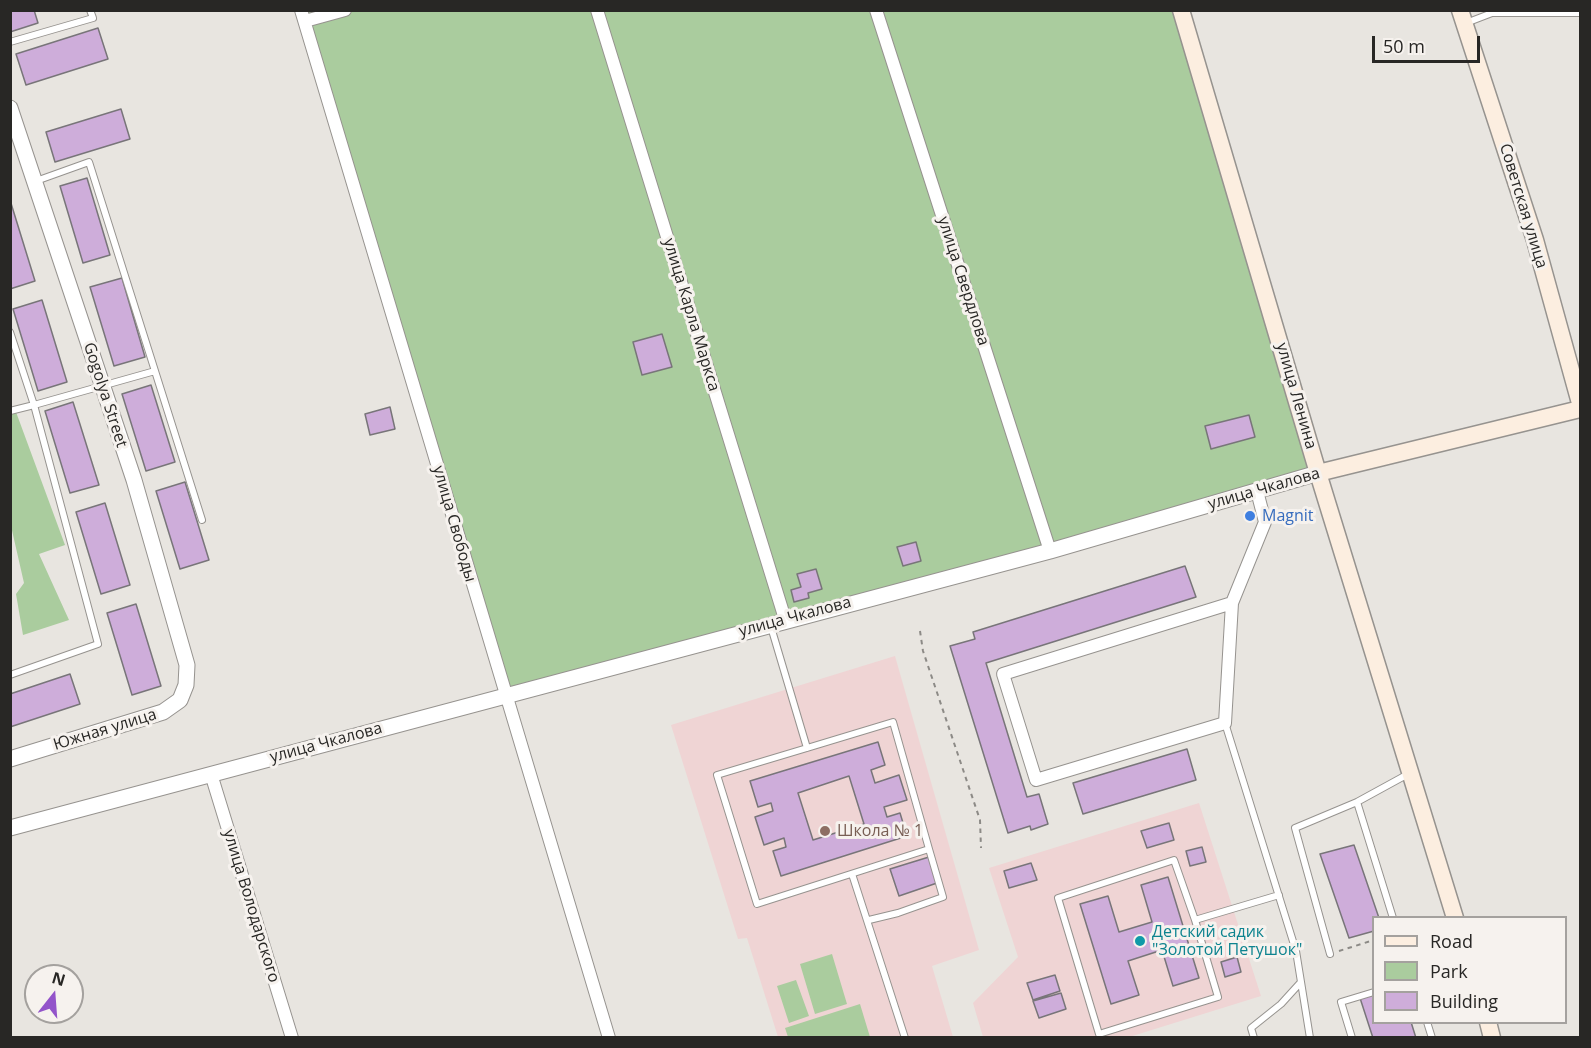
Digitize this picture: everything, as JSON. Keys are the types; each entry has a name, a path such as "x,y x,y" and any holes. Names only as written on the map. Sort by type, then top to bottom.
{"main road":[{"name":"улица Ленина","path":"1181,10 1318,474 1454,916"},
{"name":"Советская улица","path":"1462,17 1535,240 1581,403"},
{"name":"улица Чкалова","path":"1318,474 1581,409"}],"street":[{"path":"303,16 345,10"},
{"name":"улица Карла Маркса","path":"597,10 785,619"},
{"name":"улица Свердлова","path":"876,10 1050,551"},
{"name":"улица Свободы","path":"303,16 504,694 609,1038"},
{"name":"Gogolya Street","path":"11,109 134,480 187,665 186,685"},
{"name":"улица Чкалова","path":"10,828 785,619 1050,551 1318,474"},
{"path":"1232,603 1004,675 1036,780 1224,723 1232,603 1264,522 1257,491"},
{"name":"Южная улица","path":"10,759 163,712 180,700 186,685"},
{"name":"улица Володарского","path":"211,774 292,1038"}],"lane":[{"path":"10,42 93,18 90,10"},
{"path":"1462,17 1492,14 1581,13"},
{"path":"34,181 88,162 202,520"},
{"path":"10,332 34,405 98,644 10,675"},
{"path":"10,411 155,371"},
{"path":"770,623 807,748"},
{"path":"869,920 898,913 943,897 893,722 717,775 757,904 929,849"},
{"path":"1224,723 1296,951 1310,1038"},
{"path":"1330,954 1295,828 1357,802 1410,773"},
{"path":"1357,802 1392,916"},
{"path":"1174,860 1195,920 1218,997 1099,1034 1058,898 1174,860"},
{"path":"852,874 869,920 905,1038"},
{"path":"1195,920 1279,895"},
{"path":"1254,1038 1251,1028 1281,1004 1301,982"},
{"path":"1352,1038 1341,1002 1372,993"}],"path":[{"path":"920,631 923,651 980,820 981,848"},
{"path":"1330,954 1372,941"}],"shaded area":[{"name":"Школа № 1","path":"895,656 979,950 932,966 953,1037 778,1037 747,938 738,939 671,725"},
{"path":"1199,803 1261,996 1126,1038 983,1037 973,1003 1018,957 989,868"}],"green space":[{"path":"301,11 1179,11 1318,473 504,694"},
{"path":"10,410 16,412 65,545 39,554 69,620 23,635 16,594 24,583 11,526"},
{"path":"832,954 847,1004 815,1014 800,964"},
{"path":"796,980 809,1016 789,1023 777,986"},
{"path":"860,1004 870,1037 788,1037 785,1028"}],"building":[{"path":"10,10 34,10 38,23 10,32"},
{"path":"98,28 108,59 26,85 16,54"},
{"path":"121,109 130,139 55,162 46,132"},
{"path":"87,178 110,255 83,263 60,186"},
{"path":"10,200 35,281 10,289"},
{"path":"122,278 145,357 114,366 90,287"},
{"path":"42,300 67,382 38,391 13,309"},
{"path":"662,334 672,367 642,375 633,342"},
{"path":"151,385 175,462 146,471 122,394"},
{"path":"73,402 99,485 70,493 45,411"},
{"path":"390,407 395,429 370,435 365,414"},
{"path":"1249,415 1255,437 1211,449 1205,426"},
{"path":"185,482 209,560 180,569 156,491"},
{"path":"105,503 130,585 101,594 76,512"},
{"path":"916,542 921,561 903,566 897,547"},
{"path":"1185,566 1196,597 986,663 1027,797 1039,794 1048,824 1031,830 1030,826 1008,833 950,646 975,639 973,632"},
{"path":"816,569 822,589 808,593 809,598 794,602 791,590 801,587 797,574"},
{"path":"136,604 161,686 132,695 107,613"},
{"path":"70,674 80,704 10,727 10,694"},
{"path":"878,742 885,765 871,770 875,783 899,775 907,800 884,807 887,817 900,813 907,836 781,876 773,851 786,847 784,838 764,845 755,817 773,811 771,803 758,807 750,781","holes":["849,776 864,824 813,840 798,793"]},
{"path":"1187,749 1196,780 1083,814 1073,783"},
{"path":"1169,823 1174,840 1147,848 1141,831"},
{"path":"1354,845 1378,916 1372,916 1372,932 1349,938 1320,854"},
{"path":"1202,847 1206,862 1190,866 1186,851"},
{"path":"929,857 937,883 899,896 890,869"},
{"path":"1031,863 1037,880 1009,888 1004,871"},
{"name":"Детский садик \"Золотой Петушок\"","path":"1168,877 1199,978 1173,986 1162,950 1128,961 1139,995 1111,1004 1080,904 1108,896 1119,932 1152,922 1141,885"},
{"path":"1237,957 1241,972 1225,977 1221,962"},
{"path":"1055,975 1060,991 1033,1000 1027,983"},
{"path":"1061,993 1066,1009 1039,1018 1033,1001"},
{"path":"1372,995 1372,1024 1412,1024 1416,1038 1373,1038 1360,998"}],"place":[{"name":"Magnit","path":"1250,516"},
{"name":"Школа № 1","path":"825,831"},
{"name":"Детский садик \"Золотой Петушок\"","path":"1140,941"}]}
